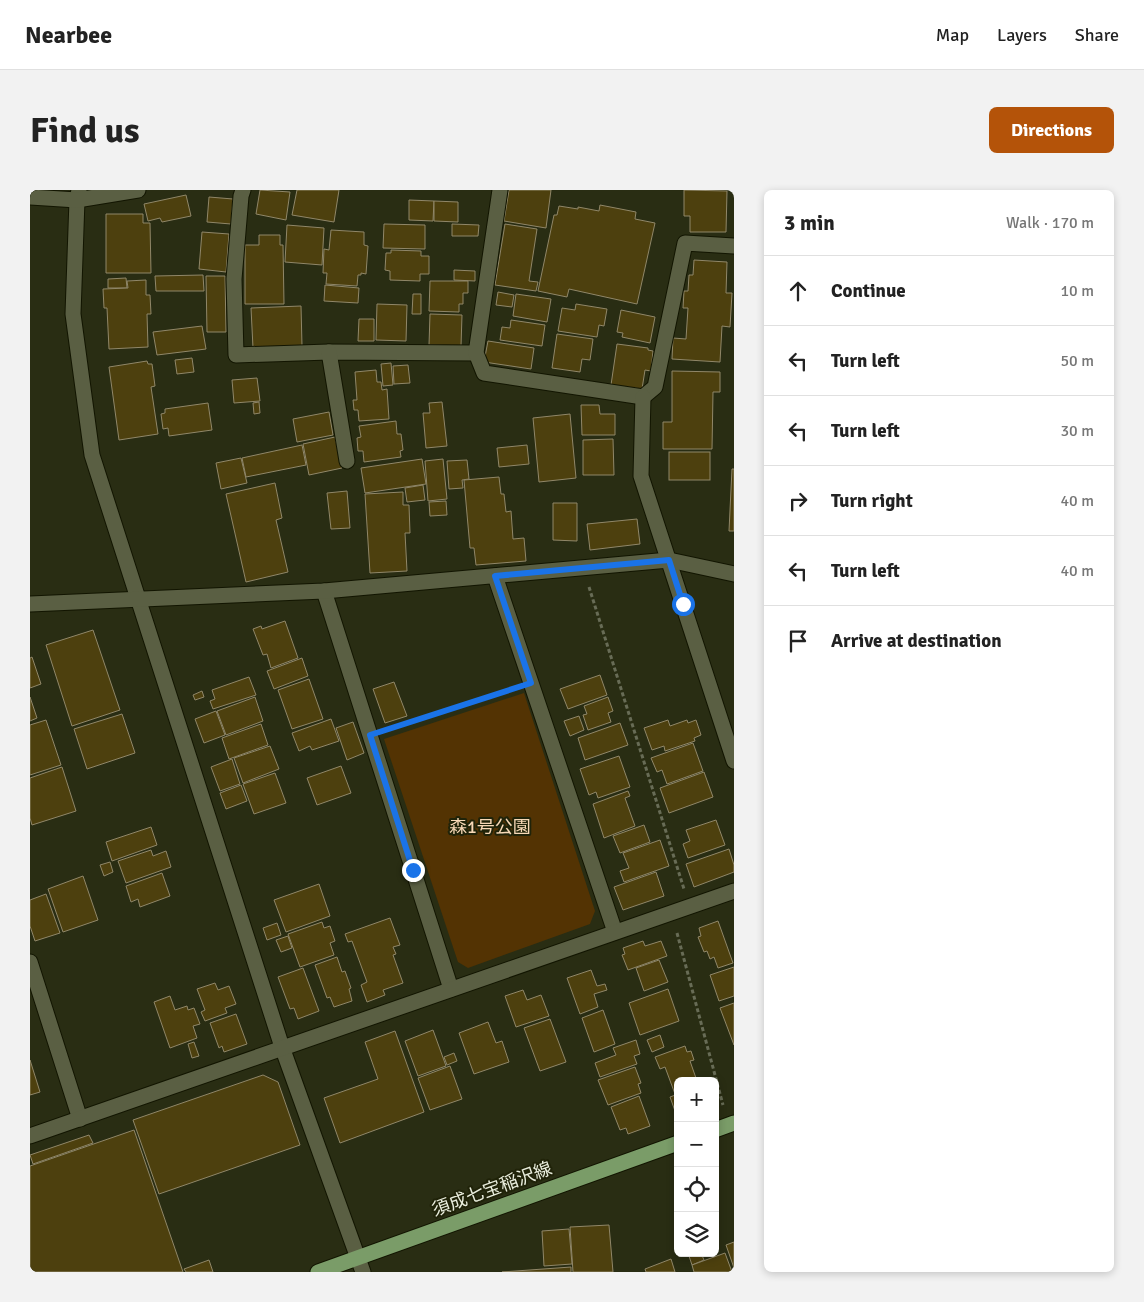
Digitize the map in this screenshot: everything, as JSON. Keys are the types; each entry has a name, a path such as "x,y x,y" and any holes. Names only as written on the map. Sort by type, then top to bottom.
{"main road":[{"name":"須成七宝稲沢線","path":"318,1272 674,1144"}],"street":[{"path":"30,197 138,190"},
{"path":"243,190 234,279 236,355 329,352 476,353"},
{"path":"500,190 476,353 484,373 643,397 655,387 685,243 734,246"},
{"path":"78,195 73,314 92,455 282,1047 362,1272"},
{"path":"329,352 347,461"},
{"path":"643,397 641,476 734,761"},
{"path":"30,604 324,591 669,560 734,574"},
{"path":"495,576 615,932"},
{"path":"324,591 451,989"},
{"path":"30,1136 734,891"},
{"path":"30,962 80,1119"}],"path":[{"path":"583,568 689,906"},
{"path":"370,735 531,683"},
{"path":"671,912 726,1126"}],"green space":[{"name":"森1号公園","path":"524,693 595,911 590,924 468,968 458,962 384,739"}],"building":[{"path":"260,190 290,192 286,220 256,214"},
{"path":"297,190 339,190 334,222 292,215"},
{"path":"509,190 551,190 546,228 504,221"},
{"path":"684,190 727,191 726,232 690,232 690,216 684,216"},
{"path":"186,195 191,216 162,222 160,218 148,221 144,204"},
{"path":"209,197 233,199 231,224 207,222"},
{"path":"409,200 434,201 433,221 409,220"},
{"path":"434,201 458,202 458,222 434,221"},
{"path":"600,205 636,212 635,219 655,223 637,304 569,289 567,297 538,291 554,215 557,215 559,206 599,211"},
{"path":"106,214 143,214 143,223 150,223 151,273 106,273"},
{"path":"384,224 425,225 425,249 383,248"},
{"path":"452,224 479,225 478,236 452,236"},
{"path":"505,224 537,229 529,281 538,282 536,291 495,285"},
{"path":"287,225 324,228 322,265 285,262"},
{"path":"331,230 364,232 364,245 368,246 366,274 361,273 361,275 358,275 357,286 326,284 327,273 323,273 324,249 329,250"},
{"path":"202,232 229,234 226,272 199,269"},
{"path":"259,235 280,235 280,245 283,245 284,304 245,304 245,245 259,245"},
{"path":"391,250 421,251 421,256 429,256 429,274 420,274 420,281 390,280 390,271 385,270 386,253 391,253"},
{"path":"694,260 727,262 726,293 732,293 730,327 722,326 720,362 672,359 673,338 686,339 688,308 683,308 684,291 688,291 689,275 693,275"},
{"path":"454,270 475,271 475,281 454,280"},
{"path":"203,275 204,291 156,291 155,276"},
{"path":"206,276 225,276 226,332 207,332"},
{"path":"126,278 127,288 108,288 108,279"},
{"path":"146,280 146,295 150,295 151,314 147,314 148,347 109,349 107,308 104,308 103,289 128,288 127,281"},
{"path":"430,281 468,281 468,293 463,293 463,304 459,304 459,312 429,311"},
{"path":"325,285 359,288 358,303 324,301"},
{"path":"498,292 514,295 512,307 496,305"},
{"path":"413,294 421,294 421,314 412,314"},
{"path":"516,294 551,299 547,322 513,316"},
{"path":"377,304 407,305 406,341 376,340"},
{"path":"576,304 607,309 604,326 599,325 597,337 558,331 562,308 575,310"},
{"path":"301,306 302,346 253,348 251,308"},
{"path":"621,310 655,317 650,343 622,337 623,333 617,332"},
{"path":"430,314 462,315 461,346 429,345"},
{"path":"359,319 374,319 374,341 358,341"},
{"path":"511,320 545,325 542,346 500,340 502,327 510,328"},
{"path":"202,326 206,349 157,355 153,332"},
{"path":"557,334 593,339 590,360 582,359 580,372 552,368"},
{"path":"488,341 534,348 531,369 484,362"},
{"path":"617,344 648,348 648,350 653,351 651,371 645,370 642,389 611,385"},
{"path":"192,358 194,372 177,374 175,360"},
{"path":"147,361 148,364 152,364 155,386 151,387 158,434 119,440 109,367"},
{"path":"391,363 393,385 383,386 381,364"},
{"path":"408,365 410,383 394,384 393,366"},
{"path":"376,370 377,382 381,382 382,390 387,389 389,419 359,421 358,410 354,410 353,400 357,400 355,372"},
{"path":"672,371 720,372 720,392 713,392 712,449 663,449 663,422 672,422"},
{"path":"257,378 260,401 234,403 232,380"},
{"path":"259,402 260,413 254,414 253,403"},
{"path":"442,402 447,446 426,448 423,413 430,413 429,403"},
{"path":"208,403 212,430 169,436 168,428 163,429 161,414 165,413 165,409"},
{"path":"581,405 599,405 600,414 615,414 615,435 582,435"},
{"path":"329,412 333,435 297,442 293,419"},
{"path":"570,414 576,478 539,482 533,418"},
{"path":"396,421 397,434 401,434 403,450 400,451 401,457 364,462 363,451 358,451 357,438 361,437 359,426"},
{"path":"335,437 342,468 309,475 303,444"},
{"path":"613,439 614,475 583,475 583,440"},
{"path":"302,445 306,465 246,477 242,458"},
{"path":"527,445 529,464 499,467 497,448"},
{"path":"669,452 710,452 710,480 669,480"},
{"path":"241,458 247,483 221,489 216,463"},
{"path":"422,459 426,484 365,493 361,468"},
{"path":"443,459 447,499 428,501 425,461"},
{"path":"467,460 469,479 462,480 463,488 449,489 447,461"},
{"path":"732,469 734,469 734,531 729,531"},
{"path":"499,477 501,494 504,494 506,512 511,511 513,539 524,538 526,561 476,565 474,548 470,548 464,480"},
{"path":"275,483 282,518 276,520 288,572 246,582 226,494"},
{"path":"423,485 425,500 407,502 405,488"},
{"path":"347,491 350,528 331,529 327,493"},
{"path":"403,492 403,505 409,505 410,533 405,533 407,571 370,573 365,494"},
{"path":"446,501 447,515 430,516 429,502"},
{"path":"553,503 577,503 577,541 553,540"},
{"path":"637,519 640,544 590,550 587,524"},
{"path":"285,621 298,658 271,668 267,654 263,655 253,629 261,626 262,629"},
{"path":"93,630 120,710 72,726 46,645"},
{"path":"32,657 41,684 30,688 30,658"},
{"path":"302,658 308,676 274,689 267,671"},
{"path":"600,675 607,695 568,709 560,689"},
{"path":"249,677 256,695 213,709 210,701 215,699 212,690"},
{"path":"309,679 323,719 292,729 278,690"},
{"path":"394,682 407,716 385,723 373,689"},
{"path":"202,691 204,697 195,700 193,695"},
{"path":"30,697 37,718 30,721"},
{"path":"255,697 263,721 226,735 217,711"},
{"path":"608,697 613,711 608,713 611,722 588,730 583,715 587,714 584,706"},
{"path":"216,711 225,735 204,743 195,719"},
{"path":"122,714 135,753 87,769 74,729"},
{"path":"579,716 584,730 570,736 564,721"},
{"path":"331,719 339,741 312,750 310,746 299,751 292,733"},
{"path":"46,720 61,765 30,775 30,725"},
{"path":"668,720 670,726 687,720 688,723 696,720 701,735 694,738 695,741 665,751 664,746 652,750 644,728"},
{"path":"353,722 364,753 347,760 336,728"},
{"path":"620,723 628,745 585,760 578,738"},
{"path":"261,724 268,745 229,759 222,738"},
{"path":"693,743 703,771 667,784 662,770 657,772 651,758"},
{"path":"270,746 279,769 243,783 234,758"},
{"path":"619,756 630,787 598,798 596,792 589,795 580,769"},
{"path":"232,759 240,784 220,791 211,767"},
{"path":"341,766 351,793 317,805 307,778"},
{"path":"62,767 76,811 32,825 30,818 30,778"},
{"path":"704,772 713,797 669,813 660,788"},
{"path":"275,773 286,803 254,814 243,784"},
{"path":"241,785 247,801 226,809 220,793"},
{"path":"628,791 630,796 625,798 635,826 604,838 593,804"},
{"path":"716,820 725,845 688,858 683,844 690,841 686,830"},
{"path":"644,825 650,842 620,853 613,836"},
{"path":"151,827 157,845 112,861 106,842"},
{"path":"660,840 669,866 624,882 620,871 629,868 623,853"},
{"path":"729,849 734,872 694,887 686,864"},
{"path":"151,850 153,856 166,851 171,867 126,883 118,861"},
{"path":"110,862 113,872 104,876 100,865"},
{"path":"656,872 664,896 623,910 614,887"},
{"path":"162,873 170,896 140,907 138,899 131,902 126,886"},
{"path":"83,876 98,920 63,932 48,889"},
{"path":"319,884 330,916 286,932 274,900"},
{"path":"46,894 60,933 35,941 30,926 30,900"},
{"path":"390,918 400,945 393,947 396,954 393,955 403,983 383,990 385,995 367,1002 361,985 367,982 352,941 348,942 345,934"},
{"path":"718,921 733,963 718,968 714,957 710,959 707,951 704,952 698,937 701,936 699,928"},
{"path":"322,922 324,928 330,926 335,941 330,943 334,955 300,967 288,934"},
{"path":"277,923 281,935 267,940 263,928"},
{"path":"288,936 292,948 281,952 276,940"},
{"path":"643,941 645,946 661,941 667,956 628,970 622,955 625,954 623,948"},
{"path":"337,957 342,972 345,971 351,988 349,989 352,1001 334,1007 330,997 327,998 315,965"},
{"path":"659,960 668,982 644,991 636,968"},
{"path":"734,967 734,996 719,1001 710,975"},
{"path":"303,968 319,1011 298,1019 294,1008 290,1009 278,977"},
{"path":"591,970 597,986 605,984 607,990 594,994 598,1007 580,1014 567,978"},
{"path":"215,983 218,990 229,986 236,1004 225,1008 227,1013 205,1021 201,1012 205,1010 197,989"},
{"path":"668,989 679,1021 640,1035 629,1003"},
{"path":"523,990 527,1000 541,995 549,1016 516,1027 505,996"},
{"path":"170,996 175,1010 187,1006 188,1010 194,1008 200,1024 193,1026 197,1038 170,1048 154,1002"},
{"path":"734,1003 734,1045 720,1008"},
{"path":"603,1010 615,1044 594,1052 582,1018"},
{"path":"236,1014 247,1044 224,1052 222,1046 219,1048 210,1023"},
{"path":"550,1019 566,1062 540,1071 524,1028"},
{"path":"488,1022 496,1043 502,1041 509,1062 474,1074 459,1033"},
{"path":"433,1030 446,1066 418,1076 405,1041"},
{"path":"395,1031 424,1112 340,1143 324,1098 378,1079 365,1042"},
{"path":"660,1035 664,1047 652,1052 647,1040"},
{"path":"636,1040 640,1054 634,1056 637,1064 600,1077 595,1063 616,1055 613,1048"},
{"path":"194,1042 199,1056 192,1058 188,1044"},
{"path":"685,1046 687,1052 691,1051 694,1060 690,1061 696,1077 674,1077 674,1091 665,1067 660,1069 655,1057"},
{"path":"454,1053 457,1061 447,1065 444,1057"},
{"path":"30,1060 40,1092 30,1095"},
{"path":"450,1066 462,1099 430,1110 418,1078"},
{"path":"635,1067 641,1083 638,1084 641,1093 608,1105 598,1080"},
{"path":"263,1075 278,1082 300,1145 159,1194 133,1120"},
{"path":"639,1096 650,1126 628,1134 626,1128 620,1130 611,1107"},
{"path":"674,1096 674,1108 670,1097"},
{"path":"134,1130 183,1272 30,1272 30,1166"},
{"path":"89,1135 93,1143 33,1164 30,1155"},
{"path":"609,1225 613,1272 573,1272 570,1227"},
{"path":"569,1229 572,1264 544,1266 542,1231"},
{"path":"734,1242 734,1268 726,1245"},
{"path":"725,1253 732,1272 694,1272 692,1265 719,1257 719,1255"},
{"path":"689,1257 703,1257 704,1260 692,1265"},
{"path":"671,1259 675,1272 646,1272 645,1269"},
{"path":"209,1260 213,1272 186,1272 184,1269"},
{"path":"571,1267 571,1272 502,1272"}],"route":[{"path":"413,870 370,735 531,683 495,576 669,560 683,604"}]}
